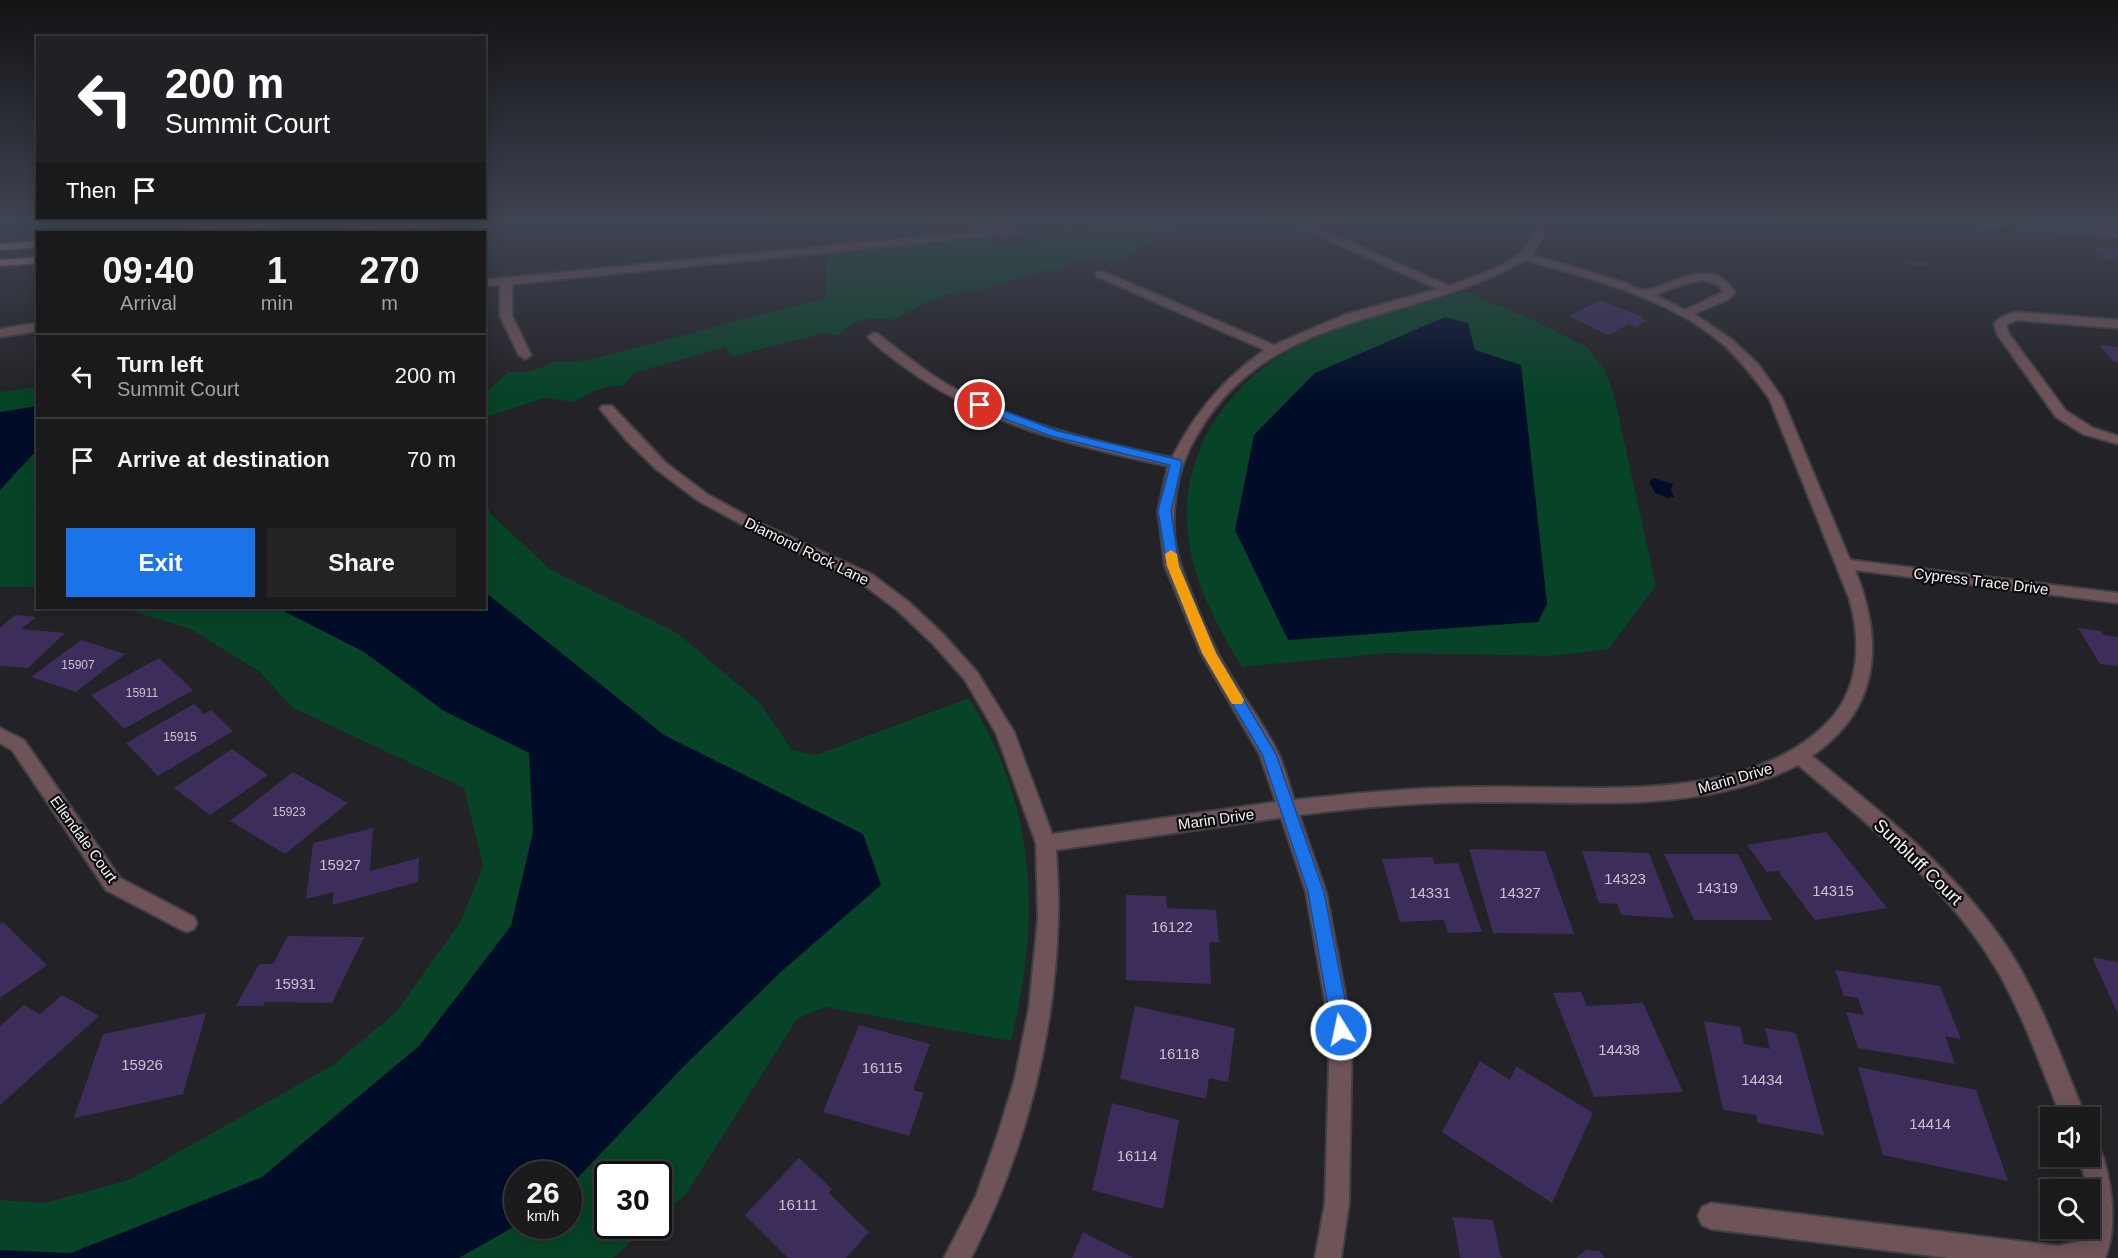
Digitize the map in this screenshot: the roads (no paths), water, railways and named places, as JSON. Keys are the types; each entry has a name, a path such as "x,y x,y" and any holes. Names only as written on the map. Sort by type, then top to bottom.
{"street":[{"path":"486,283 519,280"},
{"path":"1113,280 1274,349"},
{"path":"1426,280 1449,290"},
{"path":"1328,1258 1337,1203 1341,1030 1316,892 1269,754 1209,653 1173,566 1165,511 1176,463 1192,431 1227,386 1274,349 1348,318 1449,290 1476,280"},
{"name":"Marin Drive","path":"1046,843 1357,801 1419,796 1670,793 1715,787 1759,775 1800,756 1827,736 1850,705 1861,679 1866,646 1864,623 1859,601 1775,398 1765,380 1736,349 1699,321 1645,294 1599,280"},
{"path":"1645,294 1682,280"},
{"path":"1685,314 1725,297 1729,292 1728,288 1715,280"},
{"path":"506,281 506,316 525,354"},
{"path":"2118,324 2016,316 2000,324 2003,334 2061,414 2088,431 2118,440"},
{"path":"0,333 36,327"},
{"path":"874,337 905,362 946,388 996,412 1055,434 1176,463"},
{"name":"Diamond Rock Lane","path":"608,409 632,438 661,466 702,497 757,527 867,579 903,606 938,639 971,676 1005,732 1046,843 1048,918 1041,1008 1027,1077 1009,1137 986,1202 957,1258"},
{"name":"Cypress Trace Drive","path":"1844,564 2118,598"},
{"name":"Ellendale Court","path":"0,735 18,745 113,884 187,923"},
{"name":"Sunbluff Court","path":"1800,756 1901,842 1936,875 1968,911 2017,984 2068,1107"},
{"path":"2061,1258 2098,1248 2109,1233 2109,1208 2094,1167"},
{"path":"1711,1216 2055,1258"}],"water":[{"path":"1445,317 1468,323 1475,350 1521,365 1547,604 1538,622 1288,640 1235,530 1254,435 1315,373"},
{"path":"36,406 36,451 0,490 0,412"},
{"path":"1654,478 1673,484 1671,490 1674,497 1666,498 1655,493 1649,482"},
{"path":"486,593 664,735 863,834 881,885 782,971 684,1066 582,1173 582,1161 504,1161 504,1232 459,1258 0,1258 0,1250 71,1253 262,1177 419,1046 511,926 533,832 529,753 444,711 364,652 280,609 486,609"}]}
